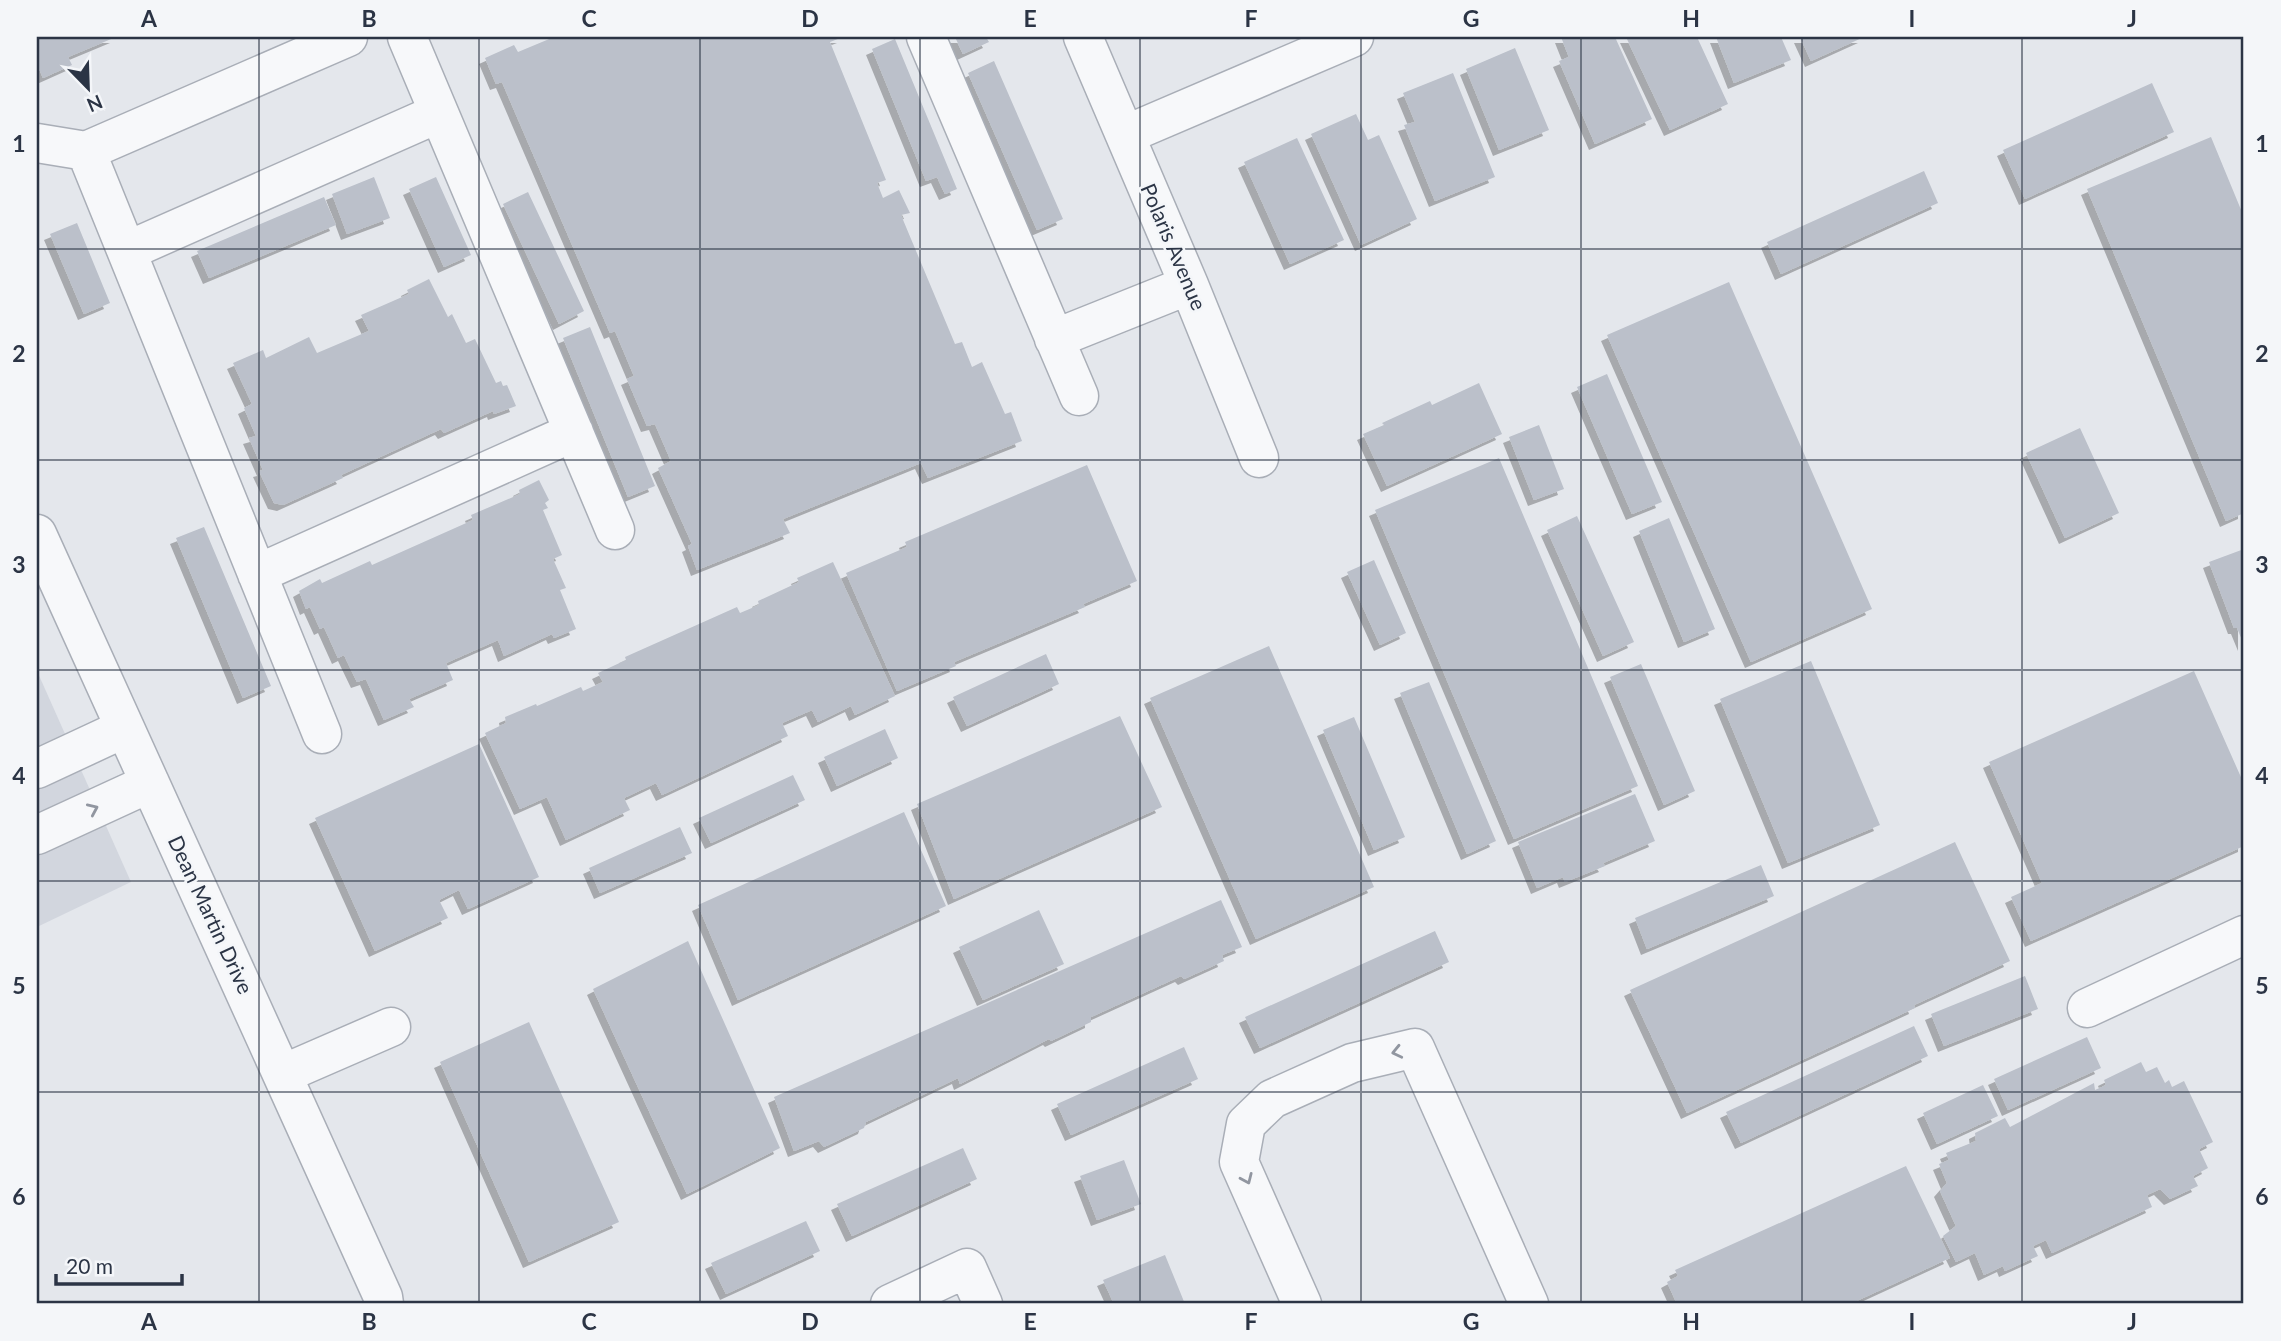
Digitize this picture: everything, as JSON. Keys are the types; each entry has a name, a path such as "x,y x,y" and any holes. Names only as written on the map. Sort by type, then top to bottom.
{"street":[{"path":"37,143 86,151 348,37"},
{"path":"407,37 615,530"},
{"path":"926,37 1079,397"},
{"name":"Polaris Avenue","path":"1083,37 1189,285 1259,458"},
{"path":"1125,135 1354,37"},
{"path":"127,251 439,113"},
{"path":"86,151 322,734"},
{"path":"1054,339 1189,285"},
{"path":"257,573 574,432"},
{"name":"Dean Martin Drive","path":"37,534 386,1302"},
{"path":"37,769 125,728"},
{"path":"37,835 150,783"},
{"path":"2087,1007 2244,935"},
{"path":"283,1074 391,1027"},
{"path":"1302,1304 1239,1161 1246,1124 1272,1099 1352,1063 1415,1048 1529,1304"},
{"path":"890,1304 967,1268 983,1304"}],"shaded area":[{"path":"37,671 131,882 37,927"}],"building":[{"path":"37,37 116,37 68,57 72,65 43,78 37,64"},
{"path":"554,37 843,37 830,42 886,180 877,183 883,198 899,190 910,213 901,215 955,344 962,342 972,367 982,362 1005,414 1011,412 1022,441 928,478 921,463 783,519 790,533 697,570 688,546 692,544 658,468 671,461 655,424 647,426 627,379 634,376 615,331 610,333 502,82 496,84 485,58 514,45 518,52"},
{"path":"955,37 986,37 989,42 963,54"},
{"path":"1561,37 1615,37 1652,119 1595,144 1559,61 1569,57"},
{"path":"1626,37 1697,37 1728,104 1670,130"},
{"path":"1716,37 1781,37 1791,60 1734,83"},
{"path":"1800,37 1864,37 1811,61"},
{"path":"895,39 957,189 945,194 937,177 926,181 872,49"},
{"path":"1515,48 1549,130 1499,150 1466,69"},
{"path":"994,61 1063,219 1037,230 968,73"},
{"path":"1453,73 1495,177 1435,201 1404,125 1415,122 1403,93"},
{"path":"2152,83 2174,132 2025,199 2003,150"},
{"path":"1356,114 1368,140 1379,135 1417,219 1361,245 1311,134"},
{"path":"2211,137 2244,217 2244,513 2226,521 2087,189"},
{"path":"1297,138 1344,240 1290,264 1244,162"},
{"path":"1924,171 1938,203 1781,274 1767,242"},
{"path":"374,177 390,218 347,234 332,194"},
{"path":"436,177 471,255 444,267 409,189"},
{"path":"528,192 584,311 559,324 503,204"},
{"path":"324,197 336,225 209,278 197,251"},
{"path":"77,223 110,303 84,314 50,234"},
{"path":"429,279 448,317 452,314 466,343 475,339 496,383 501,381 503,386 507,385 516,406 494,414 493,411 444,433 441,429 283,505 274,503 259,471 263,470 249,438 256,436 244,408 252,404 233,363 263,350 266,358 309,337 317,353 369,331 361,315 409,294 407,290"},
{"path":"1729,282 1872,609 1751,662 1607,335"},
{"path":"590,327 655,486 628,497 563,338"},
{"path":"1607,374 1662,502 1632,514 1577,387"},
{"path":"1479,383 1502,434 1387,486 1363,434 1430,401 1432,405"},
{"path":"1539,425 1564,489 1534,500 1509,437"},
{"path":"2080,428 2119,513 2065,538 2026,453"},
{"path":"1499,458 1638,786 1514,839 1375,510"},
{"path":"1087,465 1137,581 1083,604 1085,607 954,662 956,666 897,691 846,573 907,547 905,542"},
{"path":"539,480 549,500 545,503 548,508 543,510 562,555 553,559 566,588 560,590 576,629 554,638 552,634 504,656 498,640 446,663 453,680 409,699 414,707 384,720 366,679 357,682 344,655 338,658 324,627 320,629 310,607 306,609 299,591 320,579 322,583 370,561 372,565 473,520 471,515 520,494 519,490"},
{"path":"1577,516 1634,642 1603,656 1547,530"},
{"path":"1669,518 1715,629 1684,642 1639,531"},
{"path":"204,527 271,686 243,698 176,538"},
{"path":"2244,549 2244,645 2237,628 2234,628 2209,562"},
{"path":"1374,560 1406,633 1380,645 1347,572"},
{"path":"833,562 895,696 855,715 851,706 818,722 812,710 782,723 788,736 662,795 656,783 624,798 630,810 566,840 547,797 520,809 485,733 506,723 505,717 581,687 583,691 603,682 598,673 626,660 625,657 737,607 740,613 759,605 758,601 799,582 797,578"},
{"path":"1269,646 1374,887 1256,939 1150,698"},
{"path":"1046,654 1059,684 967,726 953,697"},
{"path":"1811,661 1880,825 1788,863 1720,699"},
{"path":"1641,664 1695,791 1664,805 1610,677"},
{"path":"2194,671 2244,784 2244,846 2031,941 2011,897 2042,883 1989,762"},
{"path":"1429,682 1496,841 1467,854 1400,693"},
{"path":"1120,716 1162,807 954,899 917,804"},
{"path":"1354,717 1405,837 1374,850 1323,730"},
{"path":"885,729 898,758 837,786 824,757"},
{"path":"479,744 539,877 468,909 459,890 439,900 448,918 375,951 315,818"},
{"path":"793,775 805,800 711,843 699,818"},
{"path":"1635,794 1655,841 1565,882 1563,877 1537,888 1518,842"},
{"path":"904,812 946,906 738,1000 698,905"},
{"path":"680,827 692,853 600,893 589,868"},
{"path":"1955,842 2010,961 1687,1113 1630,990"},
{"path":"1761,865 1774,896 1647,949 1635,918"},
{"path":"1221,900 1242,947 1222,955 1224,961 1184,979 1181,976 1091,1017 1091,1022 1051,1041 1049,1039 960,1084 958,1078 866,1122 864,1128 824,1147 819,1141 794,1151 774,1097"},
{"path":"1039,910 1064,964 983,1000 959,947"},
{"path":"1435,931 1449,962 1260,1048 1245,1017"},
{"path":"688,941 780,1148 687,1194 593,989"},
{"path":"2025,976 2038,1009 1944,1046 1931,1014"},
{"path":"529,1022 619,1222 529,1262 440,1062"},
{"path":"1914,1026 1928,1056 1741,1143 1726,1112"},
{"path":"2087,1037 2101,1068 2008,1110 1994,1079"},
{"path":"1184,1047 1198,1079 1071,1135 1057,1104"},
{"path":"2141,1062 2146,1072 2157,1067 2165,1083 2169,1080 2172,1087 2184,1081 2213,1142 2199,1149 2208,1168 2193,1176 2198,1186 2170,1199 2160,1189 2147,1195 2152,1207 2052,1253 2046,1240 2033,1246 2038,1256 2005,1271 2003,1266 1984,1275 1975,1253 1956,1262 1943,1236 1956,1226 1940,1191 1947,1183 1939,1164 1949,1160 1946,1153 1976,1141 1975,1133 2005,1118 2010,1127 2094,1083 2095,1090 2106,1085 2104,1080"},
{"path":"1983,1085 1998,1116 1937,1144 1923,1113"},
{"path":"963,1148 977,1179 852,1236 837,1204"},
{"path":"1124,1160 1141,1204 1097,1220 1080,1176"},
{"path":"1906,1166 1950,1258 1850,1304 1677,1304 1667,1282 1678,1276 1675,1270"},
{"path":"806,1221 820,1251 726,1294 711,1263"},
{"path":"1165,1255 1185,1304 1114,1304 1103,1280"}]}
